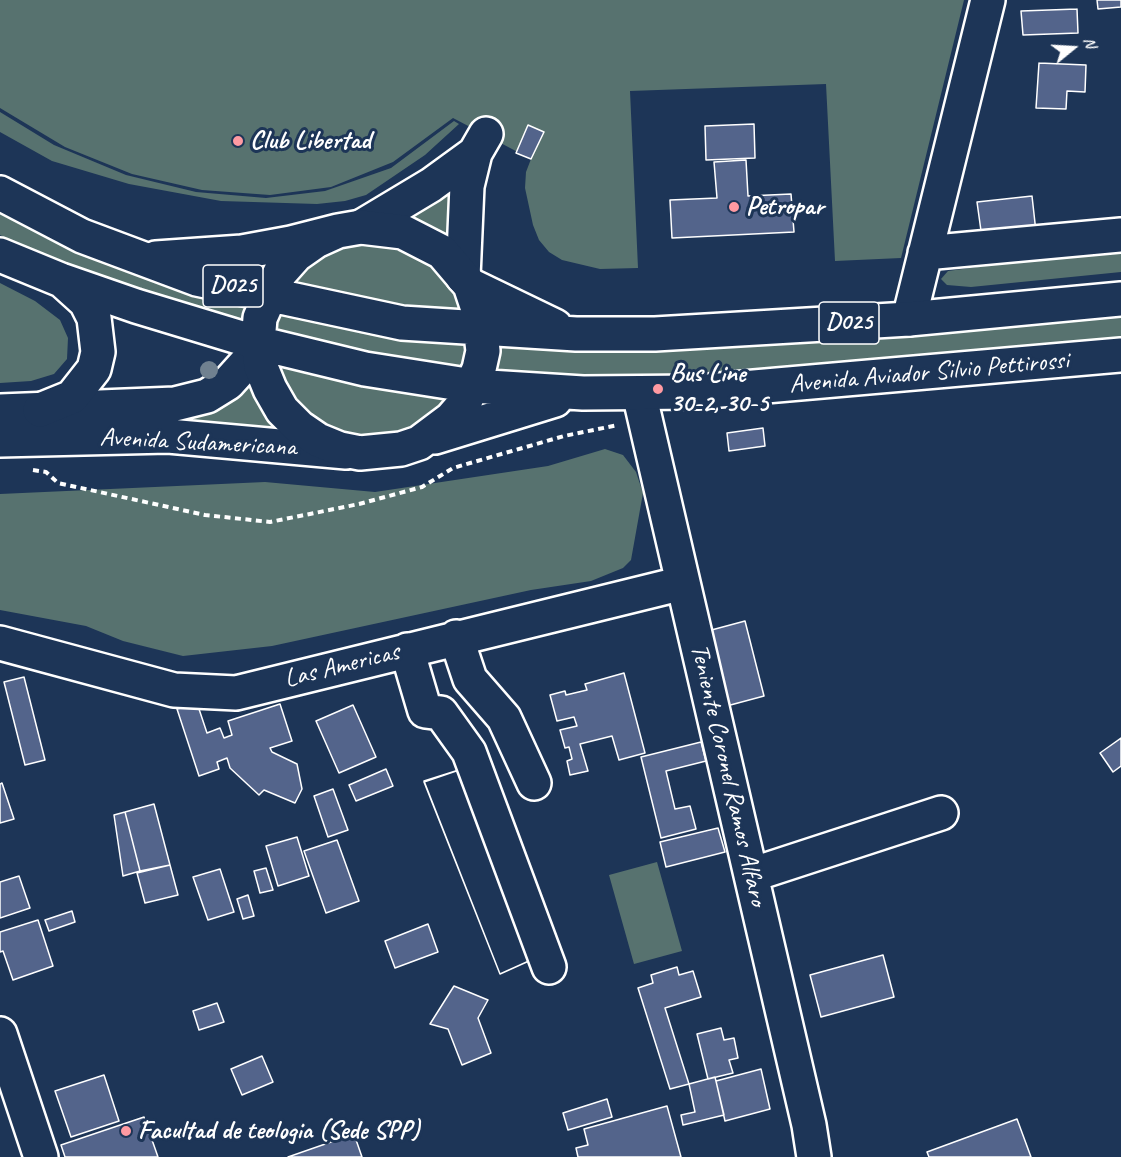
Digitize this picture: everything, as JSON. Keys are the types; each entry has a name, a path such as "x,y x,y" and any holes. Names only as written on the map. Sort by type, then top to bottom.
{"main road":[{"path":"909,319 988,0"},
{"path":"419,442 451,419 473,386 483,351 478,309 467,281 464,219 480,144 431,185 350,229 316,241 296,255 280,273 269,293 260,318 258,343 261,367 270,389 282,410 299,427 318,440 340,449 360,453 381,453 419,442 582,393"},
{"name":"D025","path":"0,194 82,236 197,279 402,323 481,330 576,334 721,332 909,319 1121,299"},
{"path":"141,258 242,252 350,229 404,232 424,240 441,252 467,281 522,312 576,334"},
{"path":"926,253 1121,235"},
{"name":"Avenida Aviador Silvio Pettirossi","path":"0,255 61,280 258,343 365,369 473,386 582,393 642,406 748,389 1121,355"},
{"path":"40,410 72,397 94,369 98,352 94,318 86,303 61,280"},
{"name":"Avenida Sudamericana","path":"0,411 139,408 175,404 207,396 228,382 247,362 258,343"},
{"name":"Teniente Coronel Ramos Alfaro","path":"642,406 814,1157"},
{"name":"Avenida Sudamericana","path":"0,440 168,436 360,453"},
{"name":"Las Americas","path":"0,643 174,690 236,693 683,583"},
{"path":"456,638 470,679 504,718 534,783"},
{"path":"407,650 425,711 441,713 469,752 549,967"},
{"path":"751,875 941,813"},
{"path":"0,1034 41,1157"}],"path":[{"path":"26,468 46,472 58,483 194,512 270,522 370,501 422,487 453,468 564,436 642,406"}],"green space":[{"name":"Club Libertad","path":"0,0 964,0 901,258 835,261 826,84 630,91 638,268 600,269 562,260 549,252 539,240 533,225 525,188 526,172 531,159 453,118 393,162 331,187 270,195 202,190 132,174 65,147 0,108"},
{"path":"0,112 54,145 126,175 196,192 266,198 325,191 391,168 454,121 459,124 425,155 366,195 345,201 317,204 221,201 129,184 52,161 0,132"},
{"path":"460,175 461,252 401,218"},
{"path":"0,213 251,301 247,324 97,277 19,245 0,235"},
{"path":"391,241 428,260 458,294 462,312 380,301 291,284 309,261 347,243"},
{"path":"1121,247 1121,272 971,287 947,285 941,279 948,271"},
{"path":"0,283 35,301 60,320 68,338 67,359 54,374 31,381 0,383"},
{"path":"1121,310 1121,339 733,375 648,377 495,372 498,345 651,350 730,346"},
{"path":"277,311 469,341 467,368 377,356 274,332"},
{"path":"274,361 452,396 447,408 398,437 342,438 288,400"},
{"path":"250,382 287,431 142,418"},
{"path":"605,449 623,455 636,472 643,493 631,560 623,568 591,581 531,590 272,646 183,656 123,641 86,626 0,610 0,494 265,482 375,492 548,466"},
{"path":"657,862 682,951 634,964 609,875"}],"building":[{"path":"1097,0 1121,0 1121,7 1098,9"},
{"path":"1077,9 1078,33 1023,35 1021,11"},
{"path":"1039,63 1086,65 1085,92 1067,91 1066,109 1036,108"},
{"path":"754,124 755,158 706,160 705,126"},
{"path":"528,125 544,132 531,159 516,153"},
{"path":"746,160 748,196 791,194 794,232 672,238 670,200 717,198 714,162"},
{"path":"1032,196 1036,232 982,238 977,202"},
{"path":"763,428 765,446 729,451 727,433"},
{"path":"745,621 764,696 723,707 704,632"},
{"path":"624,673 645,753 619,760 612,736 580,744 588,771 570,775 567,761 572,759 569,747 565,748 560,730 577,726 574,717 557,721 550,695 565,691 566,695 587,690 585,684"},
{"path":"24,677 45,760 25,765 4,682"},
{"path":"197,703 207,733 220,728 224,738 232,735 228,721 280,704 292,741 270,748 272,752 297,764 302,789 295,803 264,790 259,795 230,768 227,758 217,762 219,769 199,776 177,709"},
{"path":"353,705 376,757 339,773 316,721"},
{"path":"1121,738 1121,766 1113,772 1100,753"},
{"path":"701,742 706,761 666,771 675,809 690,806 696,829 661,838 641,757"},
{"path":"465,768 540,956 500,974 424,781"},
{"path":"465,768 540,956 500,974 424,782"},
{"path":"386,769 393,786 356,801 349,785"},
{"path":"2,783 14,819 0,823 0,784"},
{"path":"333,789 348,830 328,837 314,796"},
{"path":"154,804 170,865 140,871 125,812"},
{"path":"125,812 140,871 123,876 114,815"},
{"path":"718,828 725,852 666,867 660,842"},
{"path":"297,837 309,876 278,886 266,846"},
{"path":"337,840 359,901 326,913 304,851"},
{"path":"170,865 178,895 145,903 137,873"},
{"path":"266,868 273,890 260,893 254,871"},
{"path":"220,869 234,912 208,920 193,877"},
{"path":"19,876 30,908 0,918 0,882"},
{"path":"248,895 254,916 243,919 237,899"},
{"path":"72,911 75,922 49,931 45,920"},
{"path":"38,920 53,966 13,980 3,951 0,952 0,932"},
{"path":"428,924 438,952 395,968 385,941"},
{"path":"883,955 894,997 821,1017 810,975"},
{"path":"677,967 679,975 693,971 701,997 665,1008 689,1084 670,1089 638,988 653,983 651,975"},
{"path":"454,986 488,1000 478,1018 491,1053 462,1065 448,1029 430,1024"},
{"path":"217,1003 224,1022 199,1030 193,1011"},
{"path":"721,1028 724,1040 734,1038 738,1058 729,1060 733,1073 708,1079 697,1034"},
{"path":"262,1056 273,1082 242,1095 231,1069"},
{"path":"761,1069 770,1109 725,1121 716,1081"},
{"path":"104,1075 119,1121 71,1137 55,1091"},
{"path":"715,1077 724,1115 683,1125 681,1115 695,1112 689,1084"},
{"path":"607,1099 612,1117 568,1130 563,1113"},
{"path":"667,1106 681,1157 578,1157 576,1148 588,1145 584,1129"},
{"name":"Facultad de teologia (Sede SPP)","path":"144,1117 158,1157 65,1157 61,1145"},
{"path":"1017,1119 1031,1157 929,1157 927,1152"},
{"path":"354,1134 362,1157 288,1157"}],"place":[{"name":"Club Libertad","path":"238,141"},
{"name":"Petropar","path":"734,207"},
{"name":"Bus Line 30-2, 30-5","path":"658,389"},
{"name":"Facultad de teologia (Sede SPP)","path":"126,1131"}]}
